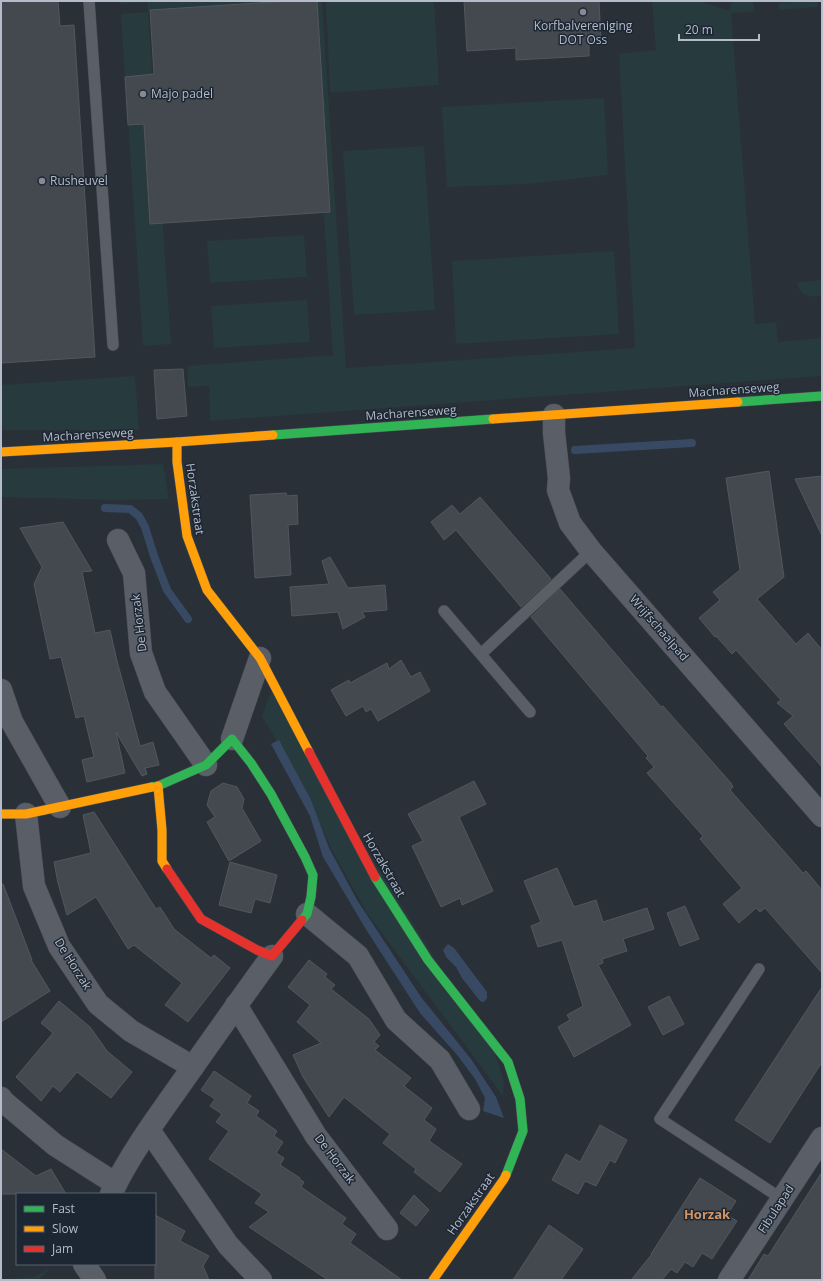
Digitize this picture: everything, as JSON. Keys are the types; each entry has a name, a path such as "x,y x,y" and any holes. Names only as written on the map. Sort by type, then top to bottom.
{"street":[{"name":"Macharenseweg","path":"1,452 177,442 822,396"},
{"name":"Wrijfschaalpad","path":"554,415 554,433 559,478 558,490 570,523 591,551 822,816"},
{"name":"Horzakstraat","path":"177,442 177,462 187,536 207,590 260,658 369,867 428,960 508,1062 520,1099 523,1131 504,1179 434,1280"},
{"name":"De Horzak","path":"118,540 134,573 141,653 155,692 206,764"},
{"path":"1,814 26,814 158,786 206,764 232,739 260,658"},
{"path":"1,690 12,722 60,807"},
{"path":"1,1098 54,1145 114,1189 148,1130 272,956 307,914 311,898 313,875 305,857 252,763 232,739"},
{"path":"158,786 162,830 162,861 201,919 257,950 272,956"},
{"name":"De Horzak","path":"26,814 34,886 59,946 98,1004 131,1031 193,1066"},
{"path":"307,914 358,956 396,1020 440,1060 469,1109"},
{"name":"De Horzak","path":"236,1005 316,1136 387,1229"},
{"path":"148,1130 228,1245 261,1280"},
{"name":"Fibulapad","path":"730,1280 822,1138"},
{"path":"85,1265 95,1280"}],"lane":[{"path":"89,1 113,345"},
{"path":"481,654 591,551"},
{"path":"444,610 530,712"},
{"path":"759,969 660,1119 782,1198"}],"green space":[{"path":"120,1 289,1 148,12 147,2 121,4"},
{"path":"310,1 322,1 346,368 635,348 619,54 656,50 652,1 700,1 729,11 732,1 753,1 754,12 731,13 755,324 776,322 778,342 822,338 822,376 210,421 209,386 188,387 188,366 333,355"},
{"path":"326,1 434,1 439,85 330,93"},
{"path":"817,1 818,7 779,10 779,3"},
{"path":"148,12 171,344 143,346 121,14"},
{"path":"604,98 608,175 528,184 447,187 442,107"},
{"path":"424,146 435,310 354,315 343,151"},
{"path":"304,235 307,277 210,283 207,241"},
{"path":"614,251 619,334 456,344 452,261"},
{"path":"822,280 822,296 809,296 803,294 797,282"},
{"path":"307,300 310,342 214,348 211,306"},
{"path":"135,376 139,430 1,430 1,385"},
{"path":"163,464 169,499 112,500 1,497 1,469"},
{"path":"272,690 352,827 495,1053 504,1081 503,1096 367,913 332,850 299,778 262,716"},
{"path":"52,1266 38,1280 3,1280 34,1277"}],"water":[{"path":"279,740 311,800 329,848 357,900 421,997 471,1059 496,1097 504,1118 483,1111 485,1098 475,1079 458,1056 420,1013 367,931 323,857 310,816 271,744"},
{"path":"448,944 454,948 487,992 487,998 484,1002 480,1001 462,978 456,967 446,957 443,950"}],"building":[{"name":"Rusheuvel","path":"1,1 58,1 60,26 74,25 95,357 1,363"},
{"path":"289,1 317,1 330,212 150,224 144,124 128,125 125,77 154,74 150,10"},
{"path":"464,1 599,1 601,43 589,44 589,56 516,60 516,48 467,51"},
{"path":"183,369 187,416 157,419 154,370"},
{"path":"769,471 784,577 757,599 796,644 808,633 822,650 822,767 784,724 793,716 777,703 781,700 736,650 732,654 699,618 720,600 713,592 740,570 726,478"},
{"path":"822,476 822,536 795,479"},
{"path":"286,493 287,496 297,495 298,524 288,525 291,575 255,578 250,495"},
{"path":"480,497 551,579 521,607 456,530 444,540 431,522 452,505 460,514"},
{"path":"63,522 92,571 82,572 95,633 110,630 140,746 153,742 159,765 145,768 147,774 142,776 116,732 125,773 87,782 82,760 94,757 84,716 76,718 61,657 50,659 34,584 42,567 20,528"},
{"path":"330,557 348,588 385,585 387,610 362,612 365,617 343,629 338,612 292,616 290,587 329,584 322,561"},
{"path":"560,589 661,707 663,706 731,783 733,787 730,790 803,873 806,871 822,890 822,973 765,908 760,912 756,908 739,923 723,904 742,888 700,839 703,836 647,773 654,767 646,758 648,756 531,617"},
{"path":"401,660 411,677 420,672 430,691 378,721 371,709 366,712 363,706 346,716 331,690 349,680 350,683 387,663 389,669"},
{"path":"474,781 486,804 459,817 493,891 462,905 460,898 441,907 412,846 423,841 408,814"},
{"path":"223,783 237,787 244,799 242,808 261,841 229,861 207,822 215,817 207,805 211,791"},
{"path":"94,812 156,909 160,907 174,929 211,958 214,955 230,968 188,1022 165,1005 182,983 134,945 128,949 96,897 67,915 54,862 91,853 83,815"},
{"path":"230,862 277,875 270,903 255,899 251,913 219,905"},
{"path":"557,868 574,907 596,900 603,922 647,908 654,929 623,939 627,951 602,959 603,963 598,965 631,1025 574,1057 558,1027 570,1020 567,1015 583,1006 562,940 538,947 531,926 541,922 524,881"},
{"path":"1,884 3,884 31,960 50,991 1,1022"},
{"path":"685,906 699,939 680,946 667,913"},
{"path":"309,960 327,974 325,977 335,985 331,989 369,1019 380,1035 374,1042 379,1046 375,1050 411,1078 404,1086 432,1108 424,1120 436,1129 429,1141 462,1164 440,1192 414,1172 416,1169 383,1143 390,1134 344,1097 329,1117 303,1077 293,1055 321,1043 297,1022 310,1005 288,987"},
{"path":"822,987 822,1062 770,1143 735,1120"},
{"path":"669,996 684,1024 663,1035 648,1007"},
{"path":"59,1001 90,1027 107,1051 132,1072 111,1098 77,1072 60,1092 53,1086 41,1101 16,1077 53,1033 41,1023"},
{"path":"214,1071 251,1096 247,1103 259,1111 256,1116 277,1131 274,1136 283,1142 276,1153 284,1158 280,1165 304,1182 301,1187 346,1218 342,1224 356,1234 350,1243 402,1280 328,1280 249,1227 269,1212 255,1203 262,1194 209,1159 229,1131 216,1122 222,1114 210,1106 215,1099 201,1090"},
{"path":"600,1125 627,1140 615,1163 610,1160 596,1186 585,1181 578,1194 552,1180 566,1154 580,1162"},
{"path":"1,1149 36,1176 51,1169 65,1193 16,1193 1,1194"},
{"path":"822,1172 822,1280 748,1280 764,1254 768,1256"},
{"path":"700,1178 736,1201 727,1215 737,1221 712,1259 702,1253 693,1267 685,1262 677,1273 671,1269 662,1280 631,1280 652,1254"},
{"path":"414,1195 429,1210 416,1226 400,1213"},
{"path":"156,1216 185,1231 180,1241 209,1256 203,1266 209,1280 155,1280"},
{"path":"549,1225 583,1249 561,1280 513,1280"}],"waterway":[{"path":"575,450 692,443"},
{"path":"105,508 130,509 139,516 145,527 167,590 188,619"}],"traffic: fast":[{"path":"738,402 822,396"},
{"path":"273,435 493,419"},
{"path":"152,787 158,786 206,765 232,739 251,763 271,794 313,875 311,897 307,914 302,920"},
{"path":"375,877 428,960 508,1062 520,1099 523,1131 506,1175"}],"traffic: slow":[{"path":"493,419 738,402"},
{"path":"1,452 273,435"},
{"path":"177,442 177,462 187,536 207,590 260,658 309,752"},
{"path":"158,786 162,830 162,861 167,869"},
{"path":"1,814 26,814 152,787"},
{"path":"433,1280 506,1175"}],"traffic: jam":[{"path":"309,752 375,877"},
{"path":"167,869 201,919 257,950 272,956 302,920"}],"place":[{"name":"Korfbalvereniging DOT Oss","path":"583,12"},
{"name":"Majo padel","path":"143,94"},
{"name":"Rusheuvel","path":"42,181"}],"district":[{"name":"Horzak","path":"707,1214"}]}
